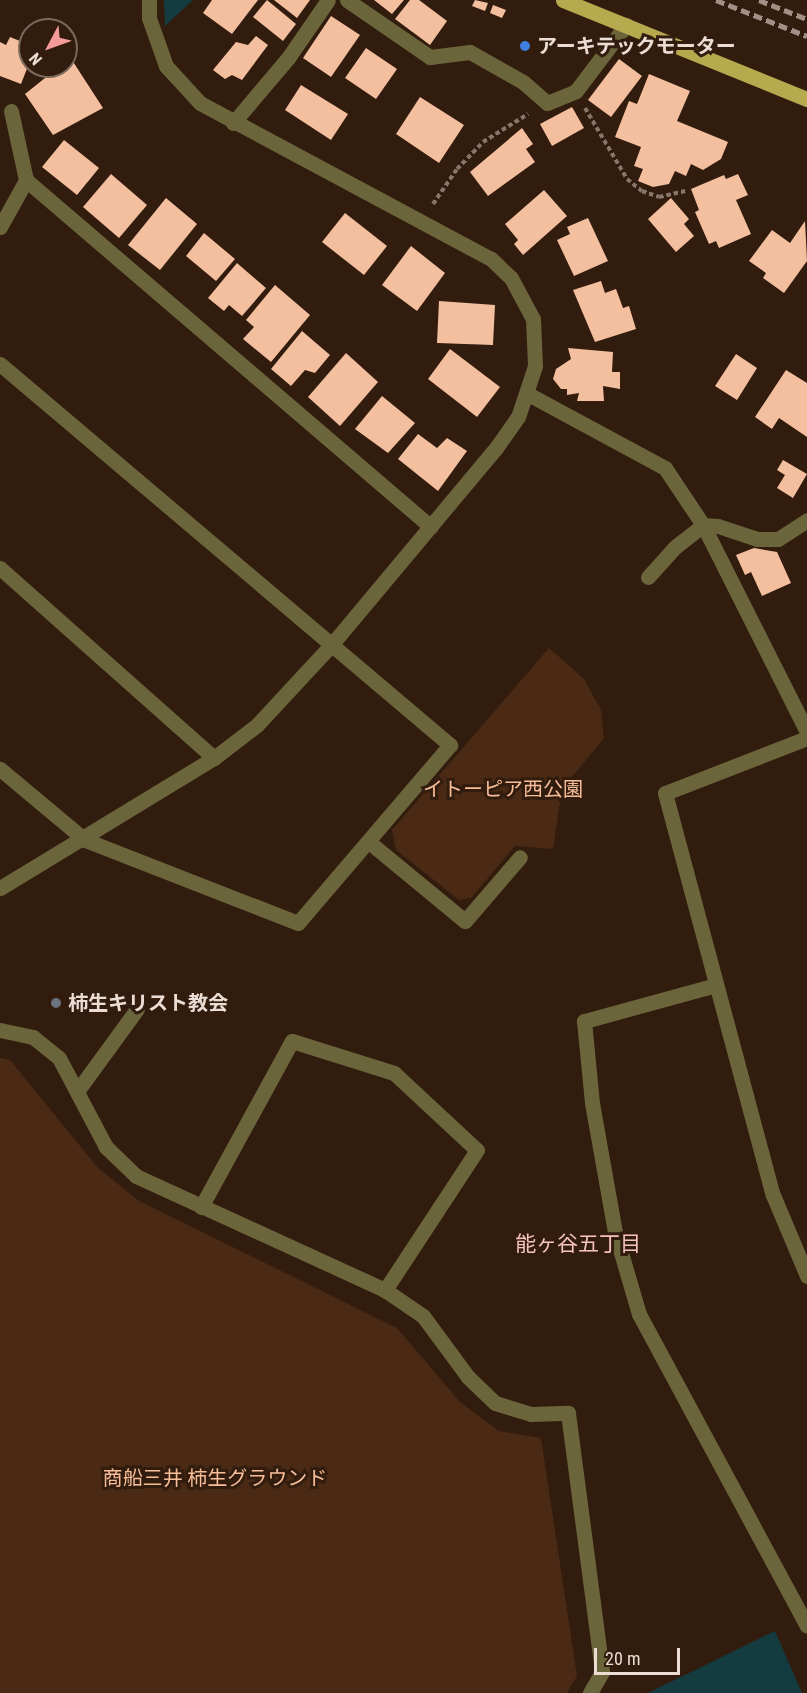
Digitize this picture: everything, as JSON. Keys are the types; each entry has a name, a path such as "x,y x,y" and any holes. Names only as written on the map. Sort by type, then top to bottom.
{"main road":[{"path":"563,0 807,99"}],"street":[{"path":"0,888 85,840 214,758 257,725 332,644 496,448 528,394 536,341 532,319 511,278 491,259 426,222 233,123 200,103 166,66 153,34 149,0"},
{"path":"233,123 288,58 328,0"},
{"path":"347,0 430,57 470,52 523,82 547,103 576,91 626,25"},
{"path":"11,111 26,180 430,527"},
{"path":"0,227 26,180"},
{"path":"0,364 450,745 298,923 85,840 0,769"},
{"path":"528,394 665,468 703,525 807,732"},
{"path":"648,577 675,547 703,525 718,526 757,539 778,539 807,520"},
{"path":"0,568 214,758"},
{"path":"807,738 664,793 773,1195 807,1276"},
{"path":"369,842 465,921 520,857"},
{"path":"716,985 584,1021 592,1103 615,1232 639,1314 806,1622"},
{"path":"78,1090 137,1009"},
{"path":"0,1030 33,1037 59,1058 78,1090 84,1109 106,1147 136,1176 385,1290 423,1316 468,1377 495,1403 531,1414 568,1413 602,1672 590,1693"},
{"path":"201,1207 292,1041 394,1073 477,1150 385,1290"}],"path":[{"path":"576,91 627,179 642,191 659,197 685,191"},
{"path":"426,222 436,198 483,142 547,103"}],"green space":[{"name":"イトーピア西公園","path":"549,648 584,679 601,710 604,738 562,789 553,849 515,846 471,898 459,900 396,850 392,830"},
{"name":"商船三井 柿生グラウンド","path":"0,1058 10,1060 98,1168 139,1201 397,1328 460,1402 499,1431 541,1438 577,1676 567,1693 0,1693"}],"water":[{"path":"164,0 193,0 165,26"},
{"path":"775,1631 802,1693 648,1693"}],"building":[{"path":"212,0 258,0 232,34 203,13"},
{"path":"267,0 296,24 283,41 253,17"},
{"path":"274,0 310,0 297,18"},
{"path":"374,0 404,0 392,14"},
{"path":"410,0 419,0 447,21 430,45 395,19"},
{"path":"475,0 488,3 485,11 472,6"},
{"path":"493,5 506,10 502,18 490,13"},
{"path":"331,16 360,35 331,77 303,58"},
{"path":"256,36 268,45 242,80 232,75 225,79 213,70 236,42 248,45"},
{"path":"10,37 18,40 18,78 23,78 21,84 0,76 0,42 6,45"},
{"path":"366,48 397,69 376,99 345,78"},
{"path":"619,59 642,76 611,117 588,100"},
{"path":"78,69 103,108 53,135 25,94 45,78 78,78"},
{"path":"649,74 690,91 677,121 728,142 721,159 703,170 691,164 686,176 675,171 669,184 653,187 638,181 643,169 634,166 641,147 615,137 629,101 637,104"},
{"path":"301,85 348,114 331,140 285,110"},
{"path":"420,97 464,125 439,163 396,134"},
{"path":"572,107 584,128 552,146 540,124"},
{"path":"522,128 533,144 526,149 535,162 488,196 470,172"},
{"path":"64,140 99,168 77,195 42,167"},
{"path":"111,174 147,205 119,238 83,207"},
{"path":"738,174 748,195 736,200 751,234 719,248 716,241 709,244 695,212 699,210 691,189 724,175 726,179"},
{"path":"544,190 567,216 523,255 514,244 518,240 505,224"},
{"path":"166,198 197,224 160,270 128,245"},
{"path":"671,198 689,219 684,224 694,236 676,252 648,219"},
{"path":"345,213 387,246 364,275 322,242"},
{"path":"588,218 608,261 574,276 557,240 570,234 567,227"},
{"path":"805,221 807,261 784,293 763,278 766,273 749,261 772,230 790,243"},
{"path":"204,233 235,259 216,281 186,256"},
{"path":"411,246 445,273 417,311 382,285"},
{"path":"237,263 266,288 242,316 229,305 224,311 208,298"},
{"path":"601,281 605,293 616,289 623,308 629,306 636,329 595,342 573,290"},
{"path":"275,285 310,315 271,362 243,339 254,327 246,320"},
{"path":"439,301 495,305 493,345 437,343"},
{"path":"302,331 330,355 315,373 305,370 291,386 271,369"},
{"path":"568,348 613,352 612,372 620,372 620,389 603,386 604,401 577,401 579,393 567,395 567,389 561,389 553,379 556,369 571,359"},
{"path":"450,349 500,387 477,417 428,379"},
{"path":"346,353 378,382 340,426 308,397"},
{"path":"736,354 757,368 737,400 715,386"},
{"path":"786,370 807,383 807,437 779,418 772,429 755,417"},
{"path":"382,396 415,423 388,453 355,429"},
{"path":"418,434 437,448 447,438 467,451 438,491 398,459"},
{"path":"783,460 807,474 793,498 777,488 785,475 777,470"},
{"path":"754,548 777,552 791,583 762,596 751,572 745,575 736,555"}],"railway":[{"path":"716,0 807,36"},
{"path":"759,0 807,19"}],"place":[{"name":"アーキテックモーター","path":"525,46"},
{"name":"柿生キリスト教会","path":"56,1003"}],"district":[{"name":"能ヶ谷五丁目","path":"578,1244"}]}
